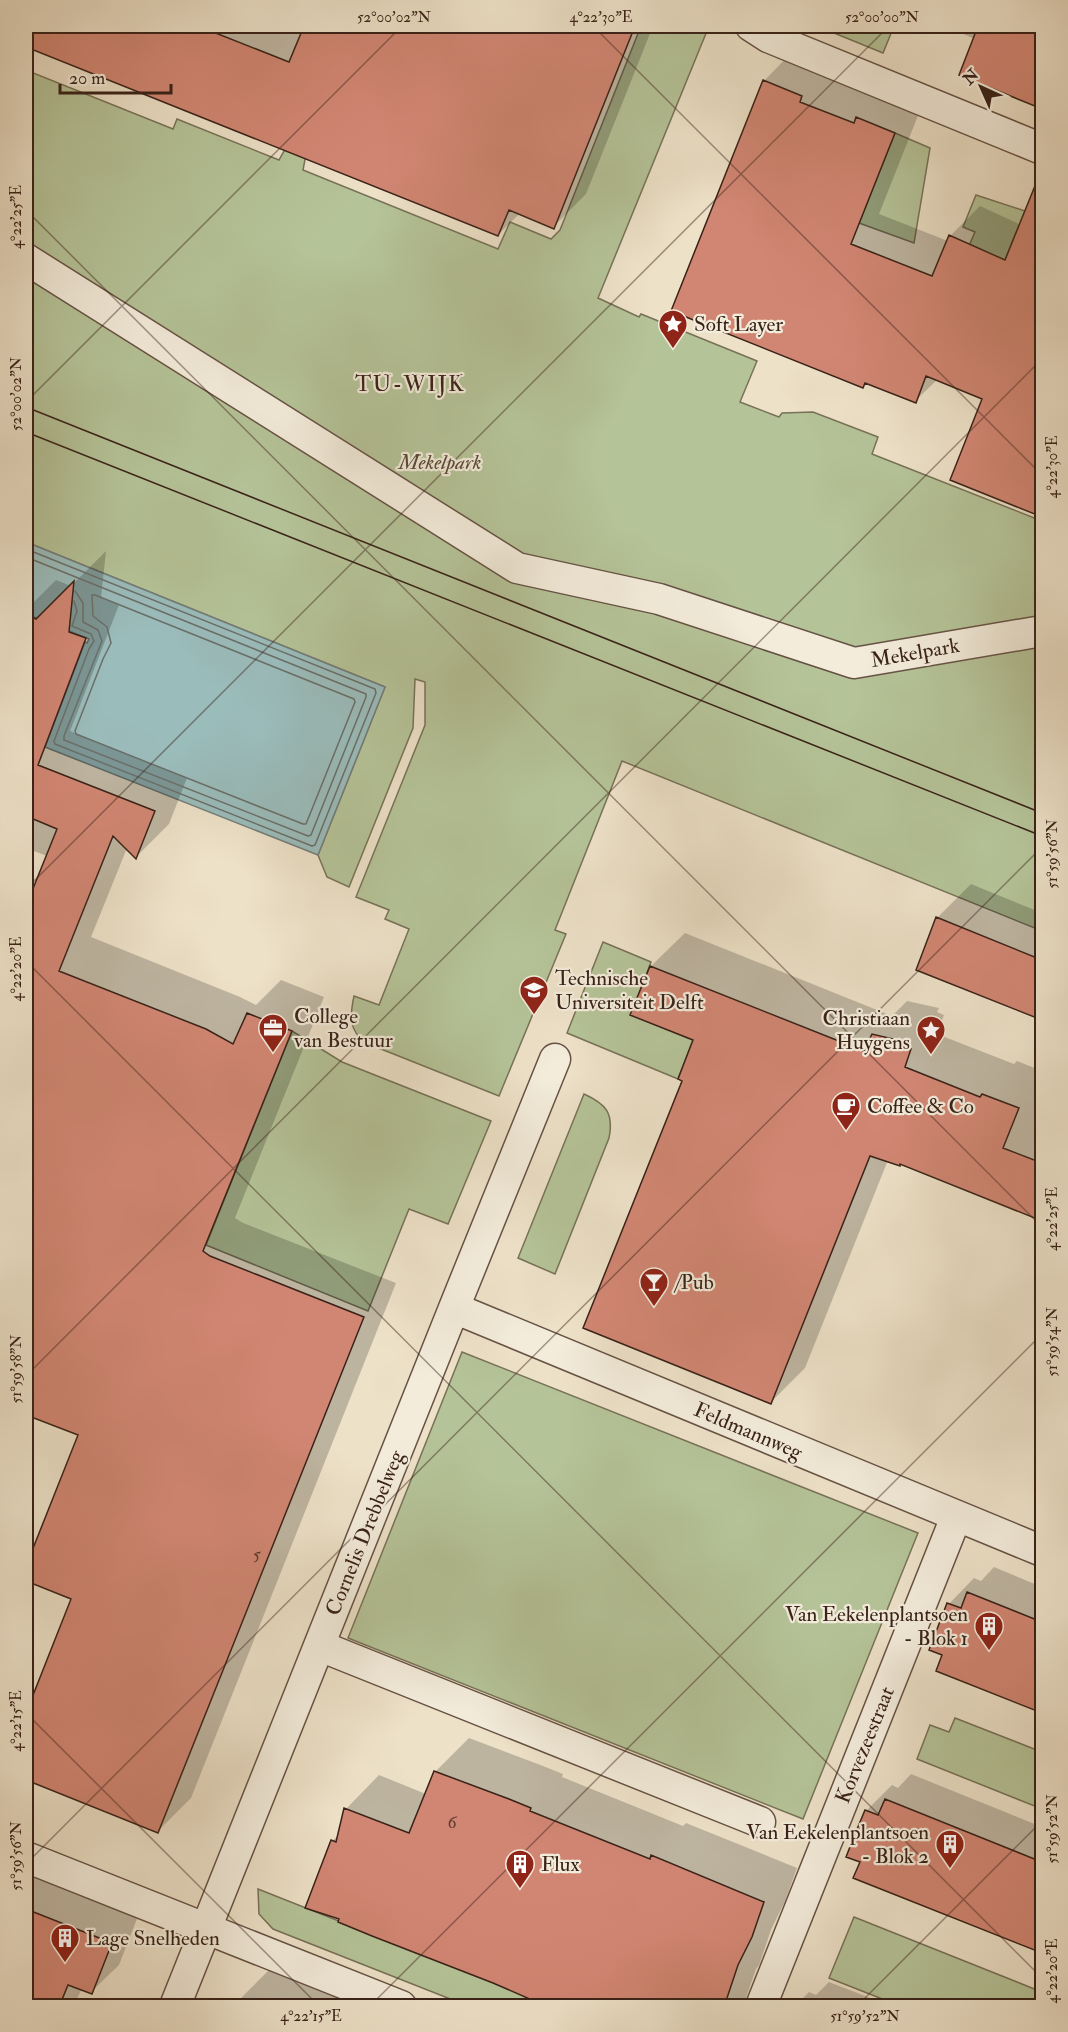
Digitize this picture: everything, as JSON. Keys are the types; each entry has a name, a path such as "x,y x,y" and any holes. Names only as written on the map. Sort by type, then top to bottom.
{"street":[{"path":"751,26 768,37 1042,150"},
{"name":"Mekelpark","path":"26,259 517,568 659,599 854,663 1042,631"},
{"name":"Cornelis Drebbelweg","path":"175,2007 555,1059"},
{"name":"Feldmannweg","path":"454,1308 1042,1551"},
{"name":"Korvezeestraat","path":"761,2007 956,1517"},
{"path":"320,1646 760,1822"},
{"path":"26,1857 401,2007"}],"green space":[{"name":"Mekelpark","path":"641,26 709,26 598,298 639,317 641,314 757,361 740,402 779,417 782,413 813,412 878,437 872,454 1042,521 1042,931 622,761 555,930 566,934 499,1096 366,1043 356,1033 352,1022 354,996 379,1005 409,929 385,919 389,910 356,897 425,725 425,682 415,679 413,728 349,887 327,877 318,855 385,687 26,542 26,70 173,129 177,119 279,160 289,142 307,149 303,170 498,249 510,222 551,239 560,230"},
{"path":"817,26 894,26 883,53"},
{"path":"895,133 930,148 914,243 859,223"},
{"path":"976,195 1025,211 997,280 961,264 975,232 963,227"},
{"path":"603,942 651,962 631,1015 693,1040 678,1079 567,1033"},
{"path":"292,1031 342,1062 491,1121 448,1224 409,1209 368,1311 206,1245"},
{"path":"584,1094 607,1110 610,1122 609,1138 555,1274 518,1258"},
{"path":"462,1352 918,1533 803,1819 348,1638"},
{"path":"955,1718 1042,1752 1042,1809 917,1759 930,1725 949,1732"},
{"path":"258,1889 553,2006 468,2006 273,1929 259,1914"},
{"path":"854,1917 1042,1992 1042,2006 900,2006 829,1978"}],"water":[{"path":"26,542 385,687 318,855 45,747 85,642 87,643 89,639 26,614"}],"building":[{"path":"26,26 198,26 289,62 304,26 635,26 554,229 509,210 498,236 26,47"},
{"path":"978,26 1042,26 1042,109 959,75"},
{"path":"763,80 802,96 800,102 854,123 856,117 895,133 851,244 932,276 949,235 1005,260 1042,171 1042,517 950,480 982,399 926,376 916,403 865,383 863,388 671,311"},
{"path":"74,581 69,632 86,638 38,765 155,811 136,859 113,836 59,971 206,1029 233,1044 247,1013 292,1031 203,1251 210,1256 364,1317 158,1833 26,1780 26,1713 71,1599 26,1581 26,1566 78,1435 26,1415 26,906 57,829 26,816 26,614 36,619"},
{"path":"936,917 1042,960 1042,1020 916,970"},
{"path":"650,966 864,1051 872,1034 906,1042 905,1046 911,1049 905,1067 980,1097 982,1094 1019,1108 1003,1148 1042,1163 1042,1221 900,1164 900,1166 870,1156 771,1404 583,1328 682,1081 678,1079 693,1040 630,1015"},
{"name":"Van Eekelenplantsoen - Blok 1","path":"967,1592 1042,1622 1042,1713 936,1671 942,1655 929,1650 947,1603 961,1608"},
{"name":"Flux","path":"434,1771 509,1799 531,1808 530,1811 650,1859 651,1855 764,1902 752,1937 738,1965 724,2007 548,2007 338,1922 339,1919 305,1908 331,1840 336,1842 344,1808 409,1833"},
{"name":"Van Eekelenplantsoen - Blok 2","path":"885,1799 1042,1862 1042,1953 853,1878 860,1862 846,1857 855,1834 865,1810 878,1815"},
{"name":"Lage Snelheden","path":"26,1909 112,1943 92,1994 68,1985 59,2007 26,2007"}],"tram line":[{"path":"26,407 1042,813"},
{"path":"26,432 1042,836"}],"place":[{"name":"Soft Layer","path":"673,350"},
{"name":"Technische Universiteit Delft","path":"534,1016"},
{"name":"College van Bestuur","path":"273,1054"},
{"name":"Christiaan Huygens","path":"931,1056"},
{"name":"Coffee & Co","path":"846,1132"},
{"name":"/Pub","path":"654,1308"},
{"name":"Van Eekelenplantsoen - Blok 1","path":"989,1652"},
{"name":"Van Eekelenplantsoen - Blok 2","path":"950,1870"},
{"name":"Flux","path":"520,1890"},
{"name":"Lage Snelheden","path":"65,1964"}],"district":[{"name":"TU-WIJK","path":"410,384"}]}
